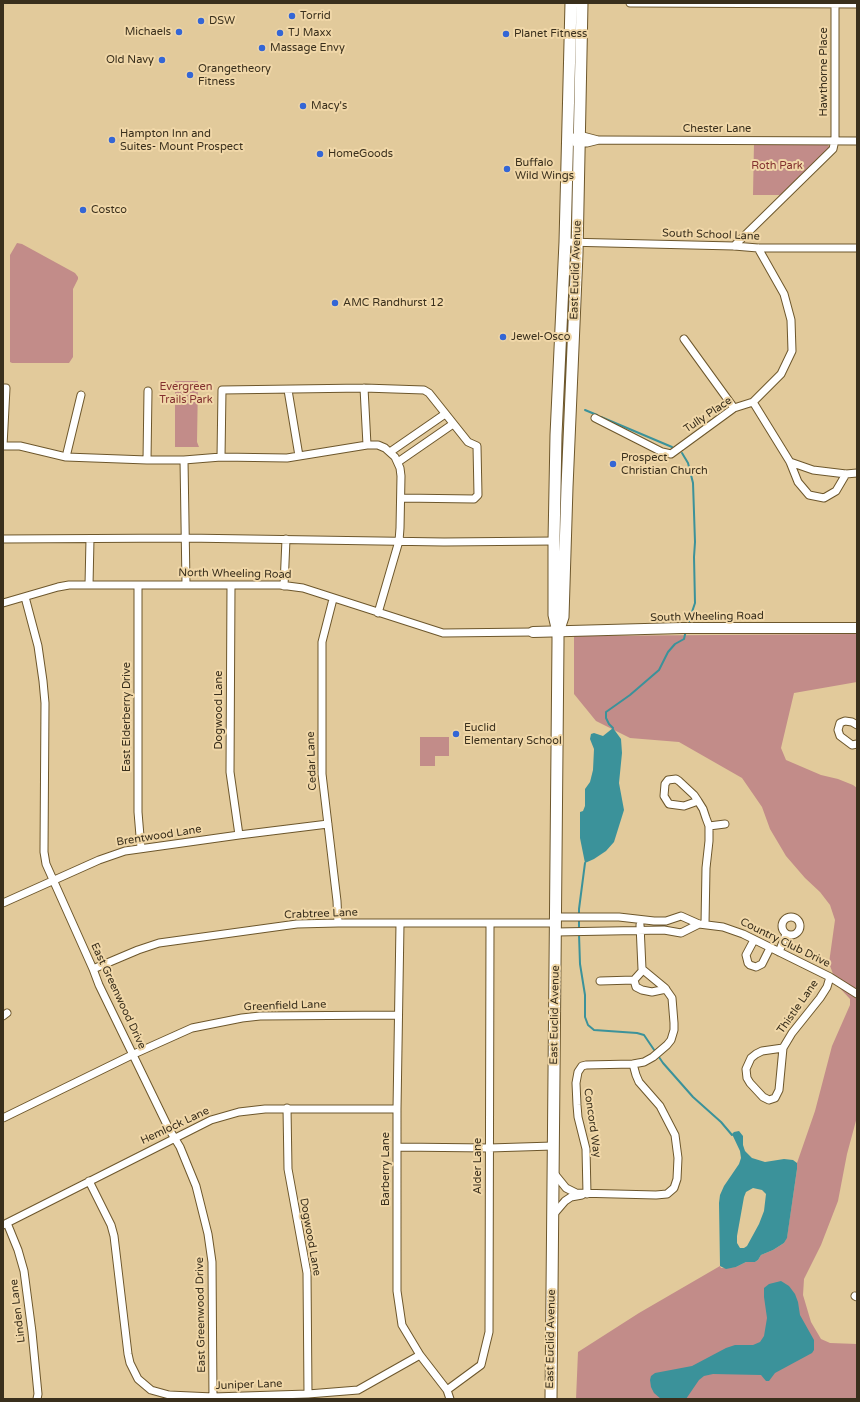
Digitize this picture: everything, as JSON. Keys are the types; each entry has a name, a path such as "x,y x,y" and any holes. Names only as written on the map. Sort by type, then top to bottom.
{"main road":[{"name":"East Euclid Avenue","path":"551,1399 558,632 554,615 554,541 556,435 565,242 571,3"},
{"name":"East Euclid Avenue","path":"558,632 563,618 577,243 582,3"}],"street":[{"path":"630,3 857,4"},
{"name":"Hawthorne Place","path":"835,3 835,140"},
{"path":"568,140 579,139"},
{"name":"Chester Lane","path":"579,139 586,143 599,140 857,141"},
{"path":"734,246 833,149 835,140"},
{"name":"South School Lane","path":"565,242 734,246 758,248 857,248"},
{"name":"Tully Place","path":"595,418 662,452 671,454 734,408 753,402 781,374 792,351 791,320 784,294 758,248"},
{"path":"684,339 734,408"},
{"path":"3,388 6,388 3,446 20,446 66,457 147,460 184,460 221,457 287,458 367,445 378,445 385,448 398,462 401,476 401,498 399,541 378,613"},
{"path":"364,388 367,445"},
{"path":"221,457 222,390 364,388 424,390 429,393 468,442 477,446 478,495 474,499 401,498"},
{"path":"288,390 298,456"},
{"path":"147,460 148,391"},
{"path":"66,457 81,395"},
{"path":"753,402 790,462 798,482 809,495 824,498 836,491 846,474"},
{"path":"390,452 445,414"},
{"path":"398,462 453,424"},
{"path":"184,460 186,584"},
{"path":"790,462 813,470 846,474 857,473"},
{"path":"3,539 185,538 444,542 554,541"},
{"path":"89,585 90,539"},
{"path":"284,586 286,539"},
{"name":"North Wheeling Road","path":"3,603 69,585 186,584 284,586 303,588 333,599 442,633 558,632"},
{"name":"East Elderberry Drive","path":"138,585 138,805 141,848"},
{"name":"Dogwood Lane","path":"231,586 230,772 239,835"},
{"name":"East Greenwood Drive","path":"25,597 38,646 45,703 44,852 46,864 93,968 99,985 174,1137 185,1156 196,1186 210,1247 213,1276 213,1398"},
{"name":"Cedar Lane","path":"333,599 325,630 322,655 322,774 337,901 338,923"},
{"name":"South Wheeling Road","path":"558,632 682,628 857,628"},
{"path":"857,725 852,722 845,721 840,723 838,730 840,736 852,744 857,744"},
{"path":"556,924 576,931 640,928 668,930 681,933 702,924 709,826 698,801 679,781 676,779 668,780 665,784 664,796 669,804 684,806 698,801"},
{"name":"Brentwood Lane","path":"3,903 113,854 141,848 328,824"},
{"path":"709,826 725,824"},
{"name":"Country Club Drive","path":"556,924 575,917 619,917 666,921 681,916 702,924 733,930 830,977 857,994"},
{"name":"Crabtree Lane","path":"93,968 138,950 170,941 288,925 338,923 556,924"},
{"name":"Barberry Lane","path":"400,924 397,1109 397,1291 402,1325 420,1355 447,1390 450,1399"},
{"name":"Alder Lane","path":"447,1390 481,1365 489,1332 490,924"},
{"path":"640,928 643,970 666,989"},
{"path":"779,952 786,934"},
{"path":"754,940 746,955 750,965 756,967 762,964 770,948"},
{"path":"600,981 634,980 643,970"},
{"name":"Thistle Lane","path":"782,1048 762,1051 756,1054 751,1058 746,1069 747,1078 750,1083 769,1100 775,1098 779,1090 782,1048 820,998 827,987 830,977"},
{"path":"634,980 636,987 642,990 652,992 666,989"},
{"name":"Concord Way","path":"586,1194 586,1149 578,1117 577,1105 576,1083 578,1072 582,1066 586,1065 633,1064 644,1062 661,1050 671,1040 674,1023 672,998 666,989"},
{"name":"Greenfield Lane","path":"3,1118 134,1054 192,1028 242,1018 275,1015 398,1015"},
{"path":"553,1172 566,1188 576,1193 662,1195 671,1191 676,1184 678,1158 675,1135 660,1106 639,1082 633,1064"},
{"name":"Dogwood Lane","path":"287,1108 288,1169 307,1272 308,1394"},
{"name":"Hemlock Lane","path":"5,1224 174,1137 211,1120 255,1110 287,1108 397,1109"},
{"path":"398,1147 489,1148 553,1146"},
{"name":"Juniper Lane","path":"89,1181 111,1224 114,1236 128,1354 134,1373 144,1385 151,1390 162,1394 213,1398 308,1394 358,1390 420,1355"},
{"path":"552,1216 565,1201 571,1197 586,1194"},
{"name":"Linden Lane","path":"5,1224 18,1250 24,1271 32,1332 38,1394 37,1399"}],"green space":[{"name":"Roth Park","path":"754,143 827,144 830,148 780,195 753,195"},
{"path":"17,243 22,244 75,273 78,277 73,289 73,357 69,363 10,362 10,255"},
{"name":"Evergreen Trails Park","path":"175,381 198,381 197,442 199,447 175,447"},
{"path":"857,634 857,682 794,693 781,748 786,760 821,775 838,779 857,788 857,1117 847,1154 838,1201 821,1245 804,1279 803,1295 811,1322 821,1339 830,1343 857,1344 857,1399 576,1399 578,1352 639,1313 720,1266 721,1268 736,1267 746,1262 755,1262 761,1255 784,1243 787,1237 797,1163 815,1111 832,1046 850,1005 850,999 837,985 829,963 835,920 830,905 820,892 805,878 786,856 770,829 762,807 742,778 679,742 630,738 596,721 574,694 574,636"},
{"path":"420,737 449,737 449,756 435,756 435,766 420,766"}],"water":[{"path":"613,728 621,739 622,753 619,783 624,810 614,842 606,851 585,863 580,838 580,812 583,811 585,806 585,789 590,782 593,770 594,749 590,739 591,734 594,733 603,736"},
{"path":"739,1131 743,1136 745,1151 752,1158 765,1162 784,1159 793,1160 797,1163 797,1169 787,1238 784,1243 761,1255 755,1262 746,1262 736,1267 726,1269 720,1266 719,1203 720,1195 724,1186 739,1164 741,1158 740,1151 732,1134","holes":["753,1188 762,1190 766,1194 764,1211 747,1246 740,1248 737,1243 737,1236 744,1197 746,1192"]},
{"path":"781,1281 789,1286 795,1294 800,1315 814,1340 814,1350 812,1353 775,1373 769,1381 766,1381 761,1375 713,1374 704,1376 699,1380 686,1399 661,1399 654,1393 650,1380 651,1376 655,1373 692,1366 726,1348 735,1345 753,1345 760,1342 764,1336 767,1318 764,1288 769,1284"}],"waterway":[{"path":"585,410 597,415"},
{"path":"601,417 672,447"},
{"path":"682,453 688,463 693,483 695,603 688,624"},
{"path":"613,728 606,718 606,712 630,695 659,670 668,652 675,644 684,639 686,630"},
{"path":"579,930 579,909 585,863"},
{"path":"579,934 580,964 585,995 585,1017 588,1025 594,1030 637,1033 644,1035 663,1063 693,1097 721,1122 732,1135"}],"place":[{"name":"Torrid","path":"292,16"},
{"name":"DSW","path":"201,21"},
{"name":"Michaels","path":"179,32"},
{"name":"TJ Maxx","path":"280,33"},
{"name":"Planet Fitness","path":"506,34"},
{"name":"Massage Envy","path":"262,48"},
{"name":"Old Navy","path":"162,60"},
{"name":"Orangetheory Fitness","path":"190,75"},
{"name":"Macy's","path":"303,106"},
{"name":"Hampton Inn and Suites- Mount Prospect","path":"112,140"},
{"name":"HomeGoods","path":"320,154"},
{"name":"Buffalo Wild Wings","path":"507,169"},
{"name":"Costco","path":"83,210"},
{"name":"AMC Randhurst 12","path":"335,303"},
{"name":"Jewel-Osco","path":"503,337"},
{"name":"Prospect Christian Church","path":"613,464"},
{"name":"Euclid Elementary School","path":"456,734"}]}
